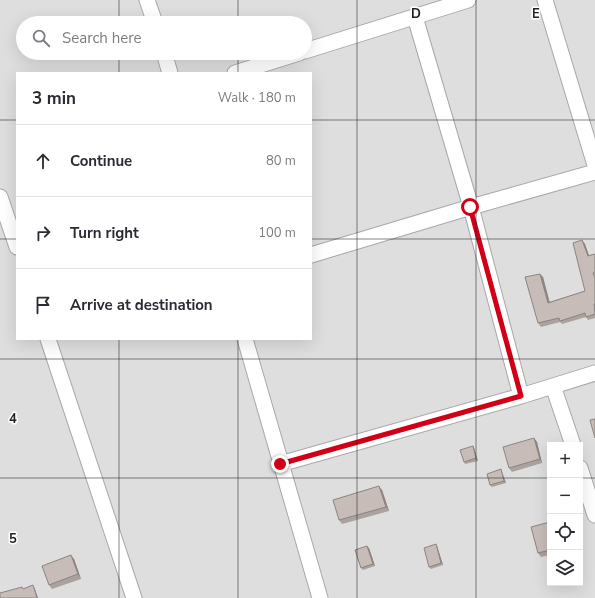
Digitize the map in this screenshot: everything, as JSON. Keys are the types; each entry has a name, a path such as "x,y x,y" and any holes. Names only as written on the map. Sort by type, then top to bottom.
{"street":[{"path":"147,0 153,16"},
{"path":"312,49 415,17 450,2 468,0"},
{"path":"545,0 595,165"},
{"path":"415,17 470,207 521,396"},
{"path":"166,60 170,72"},
{"path":"238,72 277,60"},
{"path":"312,255 470,207 595,172"},
{"path":"0,197 16,245"},
{"path":"48,340 134,598"},
{"path":"245,340 320,598"},
{"path":"280,464 595,374"},
{"path":"553,386 571,442"},
{"path":"583,477 595,515"}],"shaded area":[{"path":"0,0 595,0 595,598 0,598"}],"building":[{"path":"582,240 588,256 595,254 595,272 593,273 595,278 595,314 586,317 585,313 560,321 559,318 538,323 525,277 540,274 548,303 585,291 573,243"},
{"path":"595,419 595,438 590,420"},
{"path":"534,438 540,459 509,468 503,447"},
{"path":"473,446 476,458 464,462 460,450"},
{"path":"501,469 504,481 490,485 487,474"},
{"path":"379,486 386,507 339,520 333,500"},
{"path":"547,523 547,551 538,553 531,527"},
{"path":"436,544 441,563 429,567 424,548"},
{"path":"367,546 373,564 361,568 355,550"},
{"path":"71,555 78,574 49,585 42,566"},
{"path":"33,585 37,598 0,598 0,593 22,587 23,589"}],"route":[{"path":"280,464 521,396 470,207"}]}
